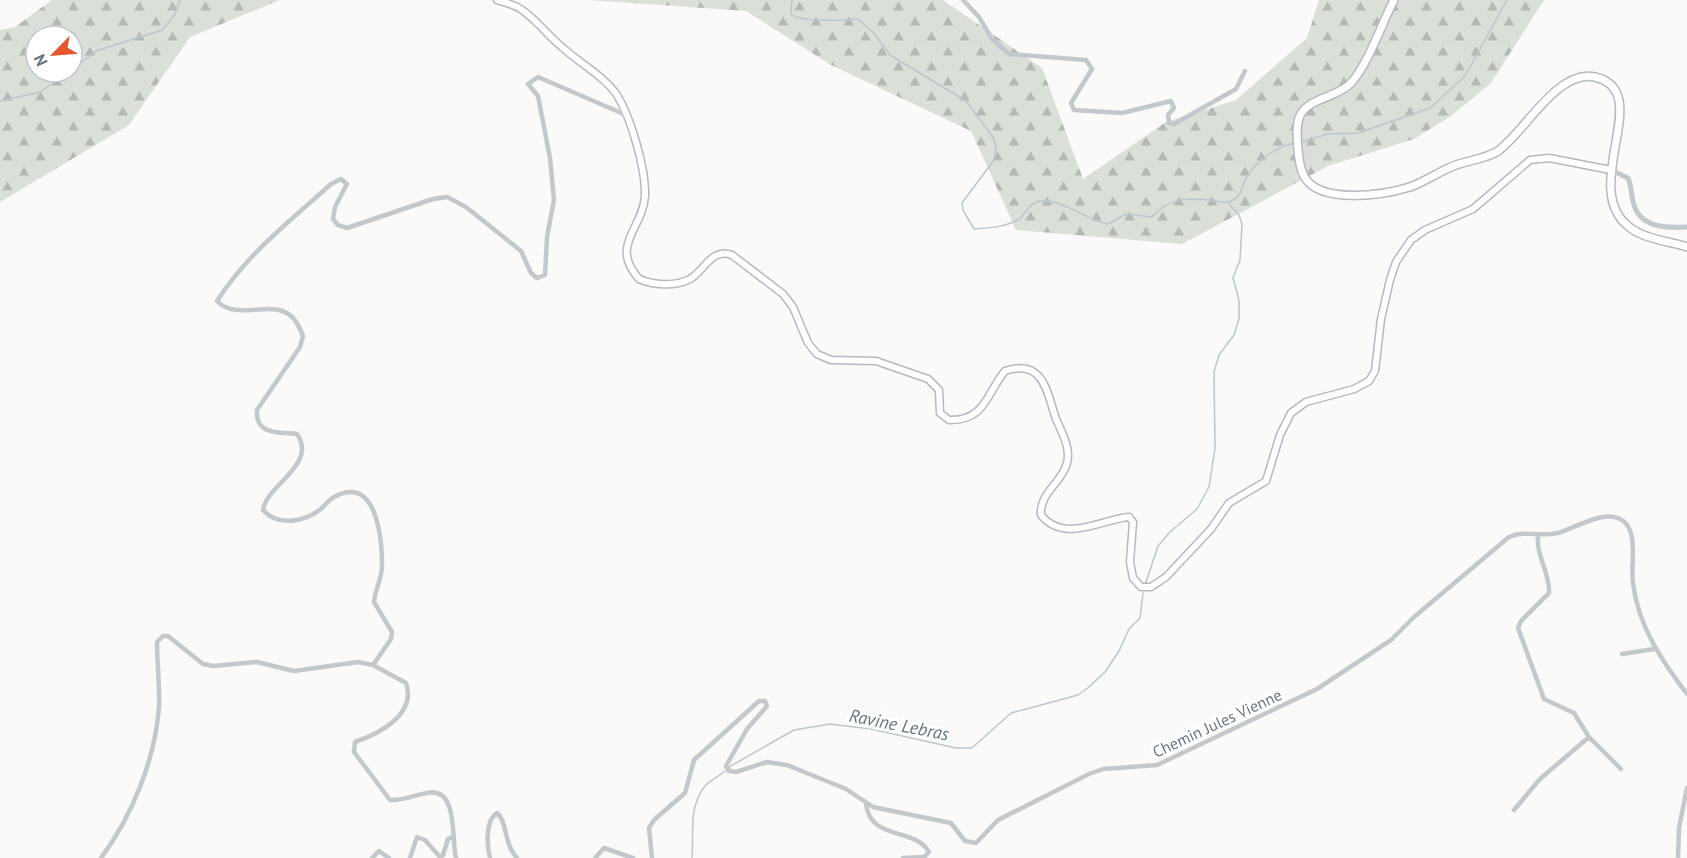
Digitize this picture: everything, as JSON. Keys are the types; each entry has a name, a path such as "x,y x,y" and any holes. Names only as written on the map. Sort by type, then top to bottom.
{"main road":[{"path":"497,0 522,10 563,49 610,87 626,115 645,187 642,214 627,239 626,249 631,267 639,279 655,283 680,283 698,273 709,259 722,253 732,255 783,294 793,307 814,351 831,360 876,361 928,379 939,390 940,414 949,420 961,419 982,408 1005,371 1017,367 1034,372 1046,385 1069,453 1062,476 1041,503 1041,515 1050,523 1077,528 1098,526 1129,517 1133,522 1131,572 1136,584 1145,588 1159,583 1166,577 1211,529 1229,503 1266,481 1284,427 1295,409 1306,402 1354,389 1369,381 1376,371 1381,319 1390,280 1396,262 1411,240 1425,230 1473,209 1530,160 1549,158 1611,170"},
{"path":"1394,0 1355,78 1342,90 1306,108 1298,124 1301,171 1308,183 1325,193 1334,195 1370,193 1413,186 1450,167 1493,154 1565,84 1581,76 1589,76 1609,84 1620,101 1621,115 1611,170 1610,199 1624,222 1638,232 1687,246"}],"street":[{"path":"963,0 979,17 992,39 1009,54 1086,60 1092,69 1071,103 1074,110 1122,112 1171,101 1174,108 1168,115 1169,123 1174,124 1236,89 1245,71"},
{"path":"373,665 391,639 392,632 374,602 382,570 382,541 369,500 358,492 346,492 334,497 320,510 302,519 283,521 269,518 263,510 264,500 289,476 302,450 302,441 297,434 267,431 256,420 257,410 300,347 303,336 294,318 278,309 234,311 224,308 217,301 230,281 260,246 331,184 341,179 347,184 335,207 333,219 338,225 347,228 447,196 466,207 521,251 531,273 537,278 544,275 547,237 554,200 550,158 538,96 528,84 531,79 538,77 626,115"},
{"path":"1611,170 1628,178 1635,208 1641,218 1658,225 1687,227"},
{"name":"Chemin Jules Vienne","path":"652,858 649,828 654,820 685,793 694,760 742,714 761,700 766,702 767,706 747,729 726,763 729,771 736,772 767,762 780,763 846,789 866,804 951,823 965,841 976,843 998,820 1089,774 1103,769 1157,765 1317,689 1391,640 1498,543 1523,532 1538,536 1560,532 1599,519 1622,519 1631,530 1633,584 1654,649 1687,694"},
{"path":"1538,536 1537,545 1548,581 1549,593 1521,621 1518,628 1544,699 1574,713 1589,737 1621,769"},
{"path":"101,858 113,841 134,801 150,754 159,708 159,638 168,636 203,664 213,666 257,662 294,671 346,662 373,665 406,683 405,706 387,728 355,742 354,752 390,800 431,792 442,796 449,805 456,858"},
{"path":"1622,654 1654,649"},
{"path":"1514,810 1540,779 1589,737"},
{"path":"1678,858 1679,828 1687,788"},
{"path":"866,804 868,814 874,824 916,841 929,852 924,857 903,858"},
{"path":"490,858 489,834 492,817 497,813 502,819 507,845 517,858"},
{"path":"410,858 417,837 425,840 440,857 443,855 448,839 454,836"},
{"path":"596,858 604,848 633,858"},
{"path":"372,858 379,851 389,858"}],"green space":[{"path":"52,0 280,0 190,37 129,125 0,202 0,30 15,27"},
{"path":"590,0 943,0 1042,68 1083,179 1166,122 1236,100 1307,38 1319,0 1544,0 1491,83 1451,116 1414,139 1328,166 1182,244 1016,230 971,131 831,65 746,11"}],"waterway":[{"path":"84,60 96,51 162,30 174,16 180,0"},
{"path":"792,0 791,14 797,17 823,20 858,19 873,32 890,55 966,101 993,137 996,148 994,160 962,203 963,210 974,229 997,227 1014,222 1031,205 1045,201 1063,205 1108,224 1126,214 1152,217 1165,206 1186,199 1227,202 1238,196 1249,173 1260,161 1273,151 1296,143"},
{"path":"1301,142 1328,134 1358,133 1430,108 1465,76 1507,0"},
{"path":"0,101 40,92 52,84"},
{"name":"Ravine Lebras","path":"1145,585 1158,546 1170,532 1197,509 1209,487 1215,448 1214,372 1219,355 1234,335 1239,319 1239,300 1233,278 1240,260 1242,224 1239,215 1229,204"},
{"name":"Ravine Lebras","path":"729,767 794,730 830,724 871,729 956,748 972,748 1011,713 1078,695 1089,687 1105,672 1119,651 1129,629 1140,618 1143,593"},
{"name":"Ravine Lebras","path":"692,858 696,803 705,786 725,771"}]}
